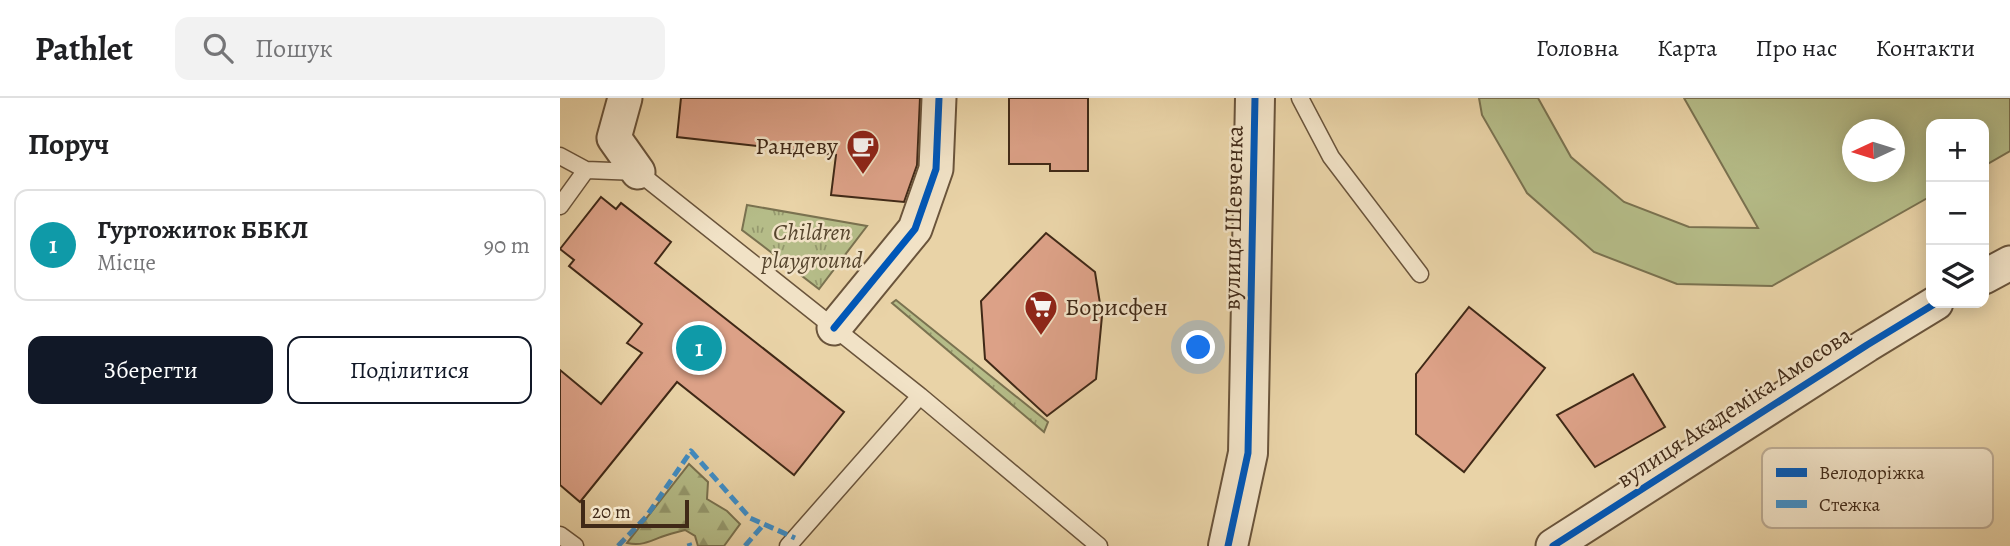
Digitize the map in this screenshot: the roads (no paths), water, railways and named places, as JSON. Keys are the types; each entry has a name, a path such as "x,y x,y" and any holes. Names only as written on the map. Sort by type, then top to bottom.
{"street":[{"path":"625,98 614,138 638,172"},
{"path":"834,328 915,229 936,169 939,98"},
{"name":"вулиця Шевченка","path":"1228,546 1248,453 1255,98"},
{"path":"1989,274 2010,263"},
{"name":"вулиця Академіка Амосова","path":"1553,546 1928,308"}],"lane":[{"path":"1300,98 1331,157 1420,274"},
{"path":"560,156 586,170 638,172 920,396 1099,546"},
{"path":"560,206 586,170"},
{"path":"788,546 920,396"},
{"path":"560,535 575,546"}],"place":[{"name":"Рандеву","path":"863,176"},
{"name":"Борисфен","path":"1041,337"},
{"name":"Гуртожиток ББКЛ","path":"699,348"}],"park label":[{"name":"Children playground","path":"812,246"}]}
